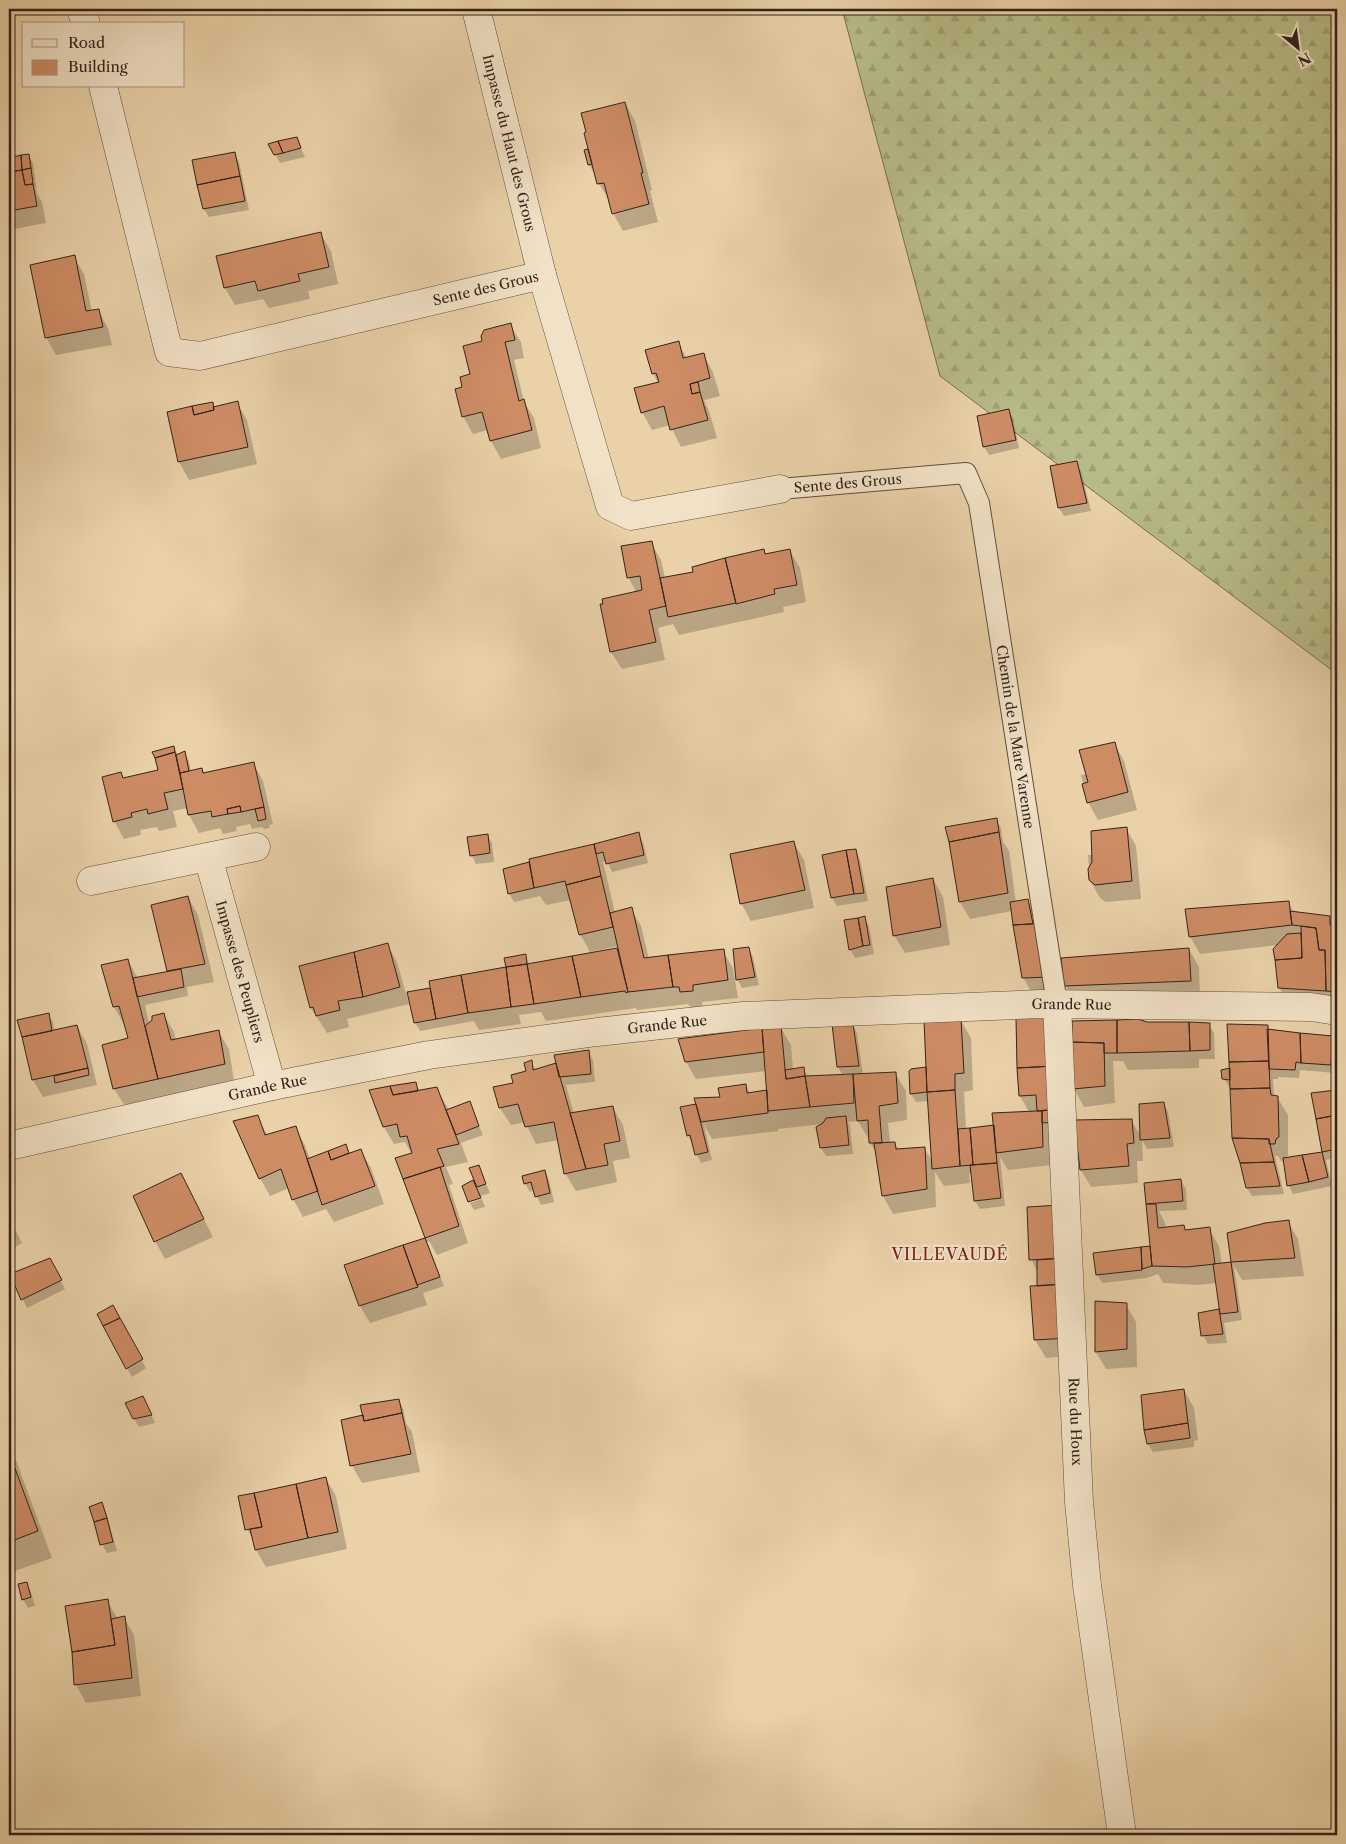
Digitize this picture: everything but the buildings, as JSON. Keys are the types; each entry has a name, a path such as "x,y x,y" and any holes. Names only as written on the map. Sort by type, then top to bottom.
{"street":[{"path":"81,9 85,22"},
{"name":"Impasse du Haut des Grous","path":"476,9 542,276"},
{"name":"Sente des Grous","path":"103,88 169,352 200,356 542,276 610,506 630,516 780,489"},
{"path":"91,882 256,847"},
{"name":"Impasse des Peupliers","path":"208,857 272,1086"},
{"name":"Grande Rue","path":"9,1146 272,1086 429,1055 597,1032 734,1017 1056,1004 1311,1007 1337,1011"},
{"name":"Rue du Houx","path":"1056,1004 1080,1502 1087,1585 1122,1835"}],"lane":[{"name":"Sente des Grous","path":"780,489 966,473"},
{"name":"Chemin de la Mare Varenne","path":"966,473 979,503 1056,1004"}],"green space":[{"path":"842,9 1337,9 1337,674 940,376"}],"district":[{"name":"VILLEVAUDÉ","path":"950,1254"}]}
